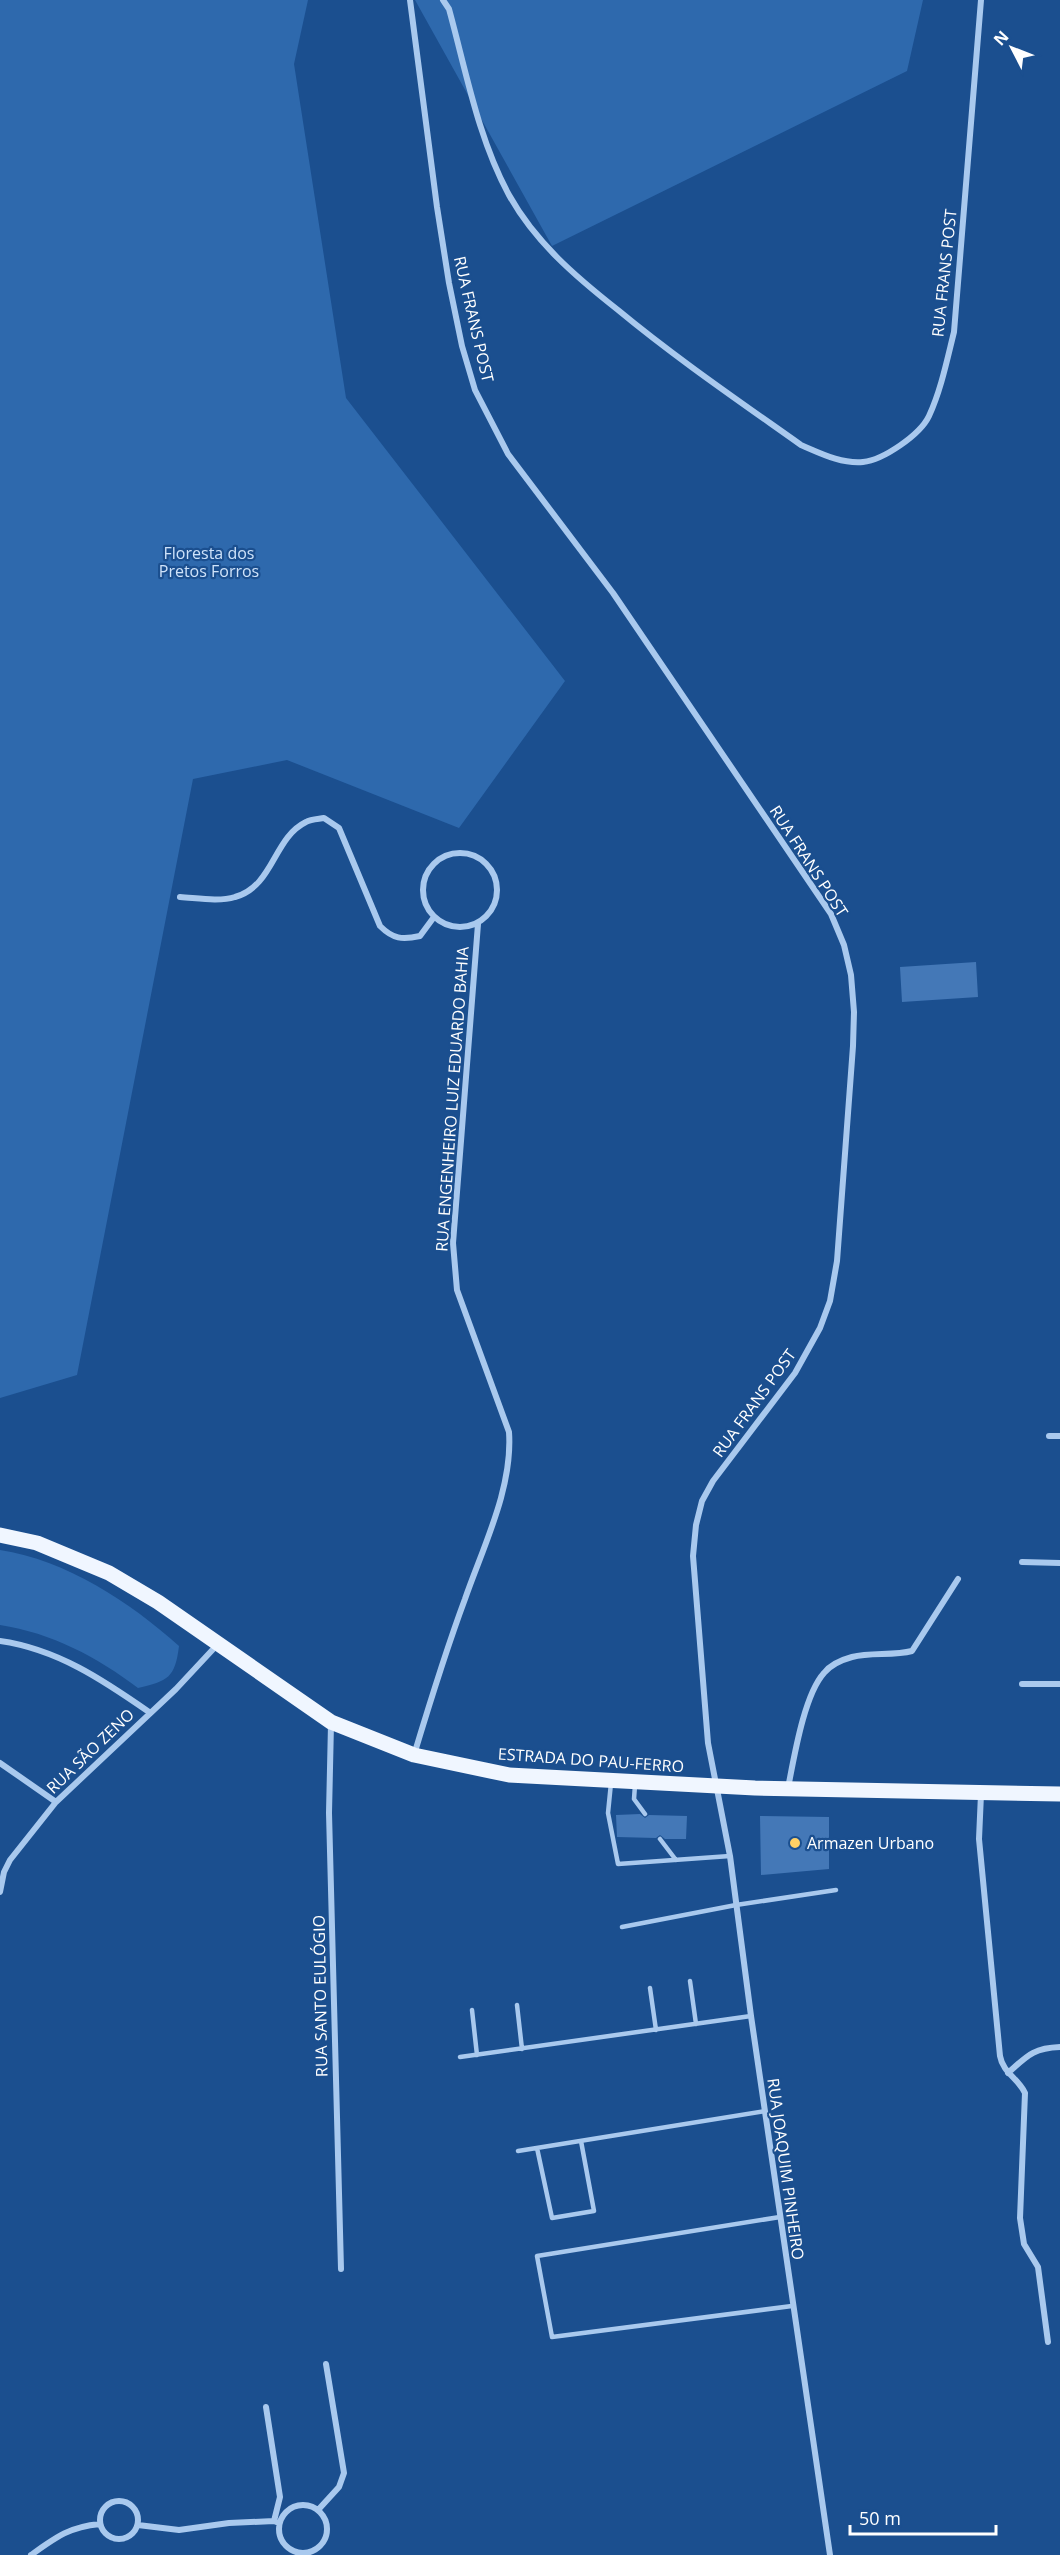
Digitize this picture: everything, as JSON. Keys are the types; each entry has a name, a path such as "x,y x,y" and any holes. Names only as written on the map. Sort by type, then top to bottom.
{"main road":[{"name":"ESTRADA DO PAU-FERRO","path":"0,1535 37,1544 109,1573 159,1602 219,1642 331,1722 414,1755 509,1775 788,1789 1060,1794"}],"street":[{"name":"RUA FRANS POST","path":"411,0 449,283 462,346 476,390 508,454 613,593 831,914 844,945 851,975 853,1046 837,1261 830,1301 809,1351 713,1481 702,1501 696,1525 693,1556 708,1743 716,1786"},
{"name":"RUA FRANS POST","path":"442,0 448,9 493,162 510,197 536,235 569,270 644,331 801,445 830,458 863,462 890,451 913,436 928,418 954,332 981,0"},
{"path":"180,897 234,898 252,890 267,873 288,836 307,822 324,818 339,828 372,911 380,926 390,937 420,936 434,917"},
{"path":"466,853 487,864 494,873 497,896 494,907 487,917 478,924 454,927 434,917 423,897 427,874 434,864 443,857 466,853"},
{"name":"RUA ENGENHEIRO LUIZ EDUARDO BAHIA","path":"414,1755 441,1666 499,1501 510,1448 510,1432 457,1290 453,1243 478,924"},
{"path":"1049,1436 1060,1436"},
{"path":"1022,1562 1060,1563"},
{"path":"788,1789 795,1751 811,1694 823,1674 839,1661 855,1656 912,1650 958,1579"},
{"path":"0,1641 47,1652 113,1687 149,1712"},
{"name":"RUA SÃO ZENO","path":"0,1892 4,1872 10,1860 56,1802 188,1677 219,1642"},
{"path":"1022,1684 1060,1684"},
{"name":"RUA SANTO EULÓGIO","path":"331,1722 329,1813 340,2269"},
{"path":"0,1763 56,1802"},
{"name":"RUA JOAQUIM PINHEIRO","path":"716,1786 730,1856 792,2306 830,2555"},
{"path":"981,1794 979,1839 1000,2056 1001,2063 1008,2073 1020,2081 1025,2093 1020,2218 1024,2244 1038,2267 1048,2342"},
{"path":"1008,2073 1037,2049 1060,2047"},
{"path":"318,2510 339,2487 344,2473 326,2364"},
{"path":"266,2407 280,2497 277,2522 279,2535 285,2546 295,2552 319,2552 327,2529 325,2518 318,2510 300,2505 291,2508 277,2522"},
{"path":"120,2500 135,2508 139,2517 138,2525 134,2533 118,2539 110,2537 100,2524 100,2515 104,2507 120,2500"},
{"path":"138,2525 179,2530 229,2523 277,2522"},
{"path":"31,2555 63,2532 82,2526 100,2524"}],"lane":[{"path":"611,1780 608,1813 616,1862 620,1865 730,1856"},
{"path":"636,1782 634,1799 645,1814"},
{"path":"660,1839 676,1860"},
{"path":"622,1927 736,1905 836,1890"},
{"path":"690,1981 696,2024"},
{"path":"650,1988 656,2030"},
{"path":"517,2005 522,2049"},
{"path":"471,2010 477,2055"},
{"path":"460,2057 751,2016"},
{"path":"518,2151 765,2111"},
{"path":"537,2148 552,2218 594,2211 581,2140"},
{"path":"780,2217 537,2256 552,2337 792,2306"}],"green space":[{"name":"Floresta dos Pretos Forros","path":"0,0 308,0 294,64 346,398 565,681 459,828 287,760 193,779 77,1375 0,1398"},
{"path":"415,0 923,0 907,71 552,246"},
{"path":"0,1550 25,1555 73,1573 140,1614 179,1646 172,1672 163,1680 138,1688 106,1666 56,1640 0,1625"}],"building":[{"path":"976,962 978,997 902,1002 900,967"},
{"path":"640,1814 645,1818 649,1815 687,1816 686,1839 665,1839 660,1835 656,1838 617,1837 616,1815"},
{"name":"Armazen Urbano","path":"760,1816 829,1817 829,1869 761,1875"}],"place":[{"name":"Armazen Urbano","path":"795,1843"}]}
